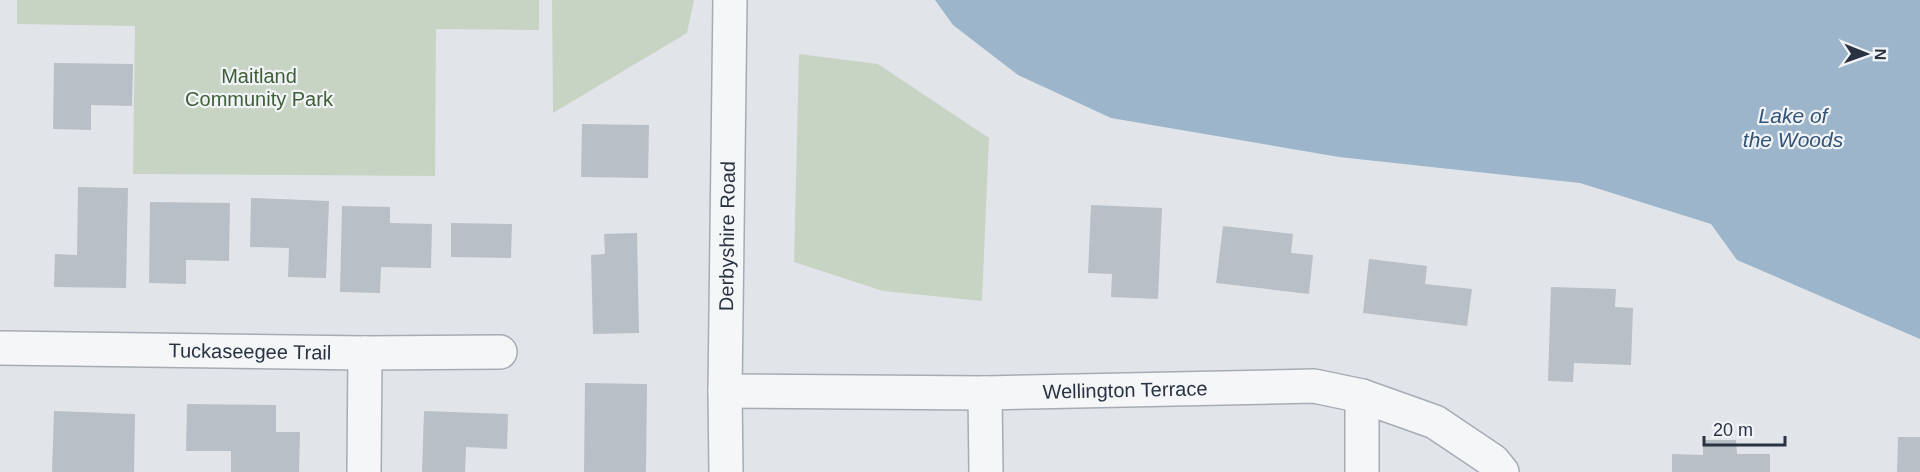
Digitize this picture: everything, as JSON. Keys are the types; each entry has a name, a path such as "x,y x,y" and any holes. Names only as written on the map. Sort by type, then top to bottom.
{"street":[{"name":"Derbyshire Road","path":"726,472 730,0"},
{"name":"Tuckaseegee Trail","path":"0,348 365,353 500,352"},
{"path":"364,472 365,353"},
{"name":"Wellington Terrace","path":"725,391 985,393 1314,386 1362,396 1435,422 1493,461 1502,472"},
{"path":"985,393 986,472"},
{"path":"1362,396 1362,472"}],"green space":[{"name":"Maitland Community Park","path":"17,0 539,0 539,30 436,29 435,176 133,174 135,26 17,24"},
{"path":"552,0 694,0 687,33 553,113"},
{"path":"799,54 878,64 989,138 982,301 883,291 794,262"}],"water":[{"name":"Lake of the Woods","path":"935,0 1920,0 1920,339 1737,260 1711,224 1580,183 1339,157 1111,118 1018,75 953,25"}],"building":[{"path":"54,63 133,64 132,106 91,105 91,130 53,129"},
{"path":"582,124 649,125 648,178 581,177"},
{"path":"78,187 128,188 126,288 54,287 55,254 77,255"},
{"path":"251,198 329,201 326,278 288,277 289,248 250,247"},
{"path":"150,202 230,203 229,261 186,260 186,284 149,283"},
{"path":"1091,205 1162,208 1158,299 1111,297 1112,274 1088,273"},
{"path":"342,206 390,207 390,223 432,224 431,268 381,267 380,293 340,292"},
{"path":"451,223 512,224 511,258 451,257"},
{"path":"1223,226 1293,234 1291,253 1313,255 1309,294 1216,283"},
{"path":"637,233 639,333 593,334 591,255 605,254 604,234"},
{"path":"1369,259 1427,266 1425,284 1472,289 1467,326 1363,313"},
{"path":"1551,287 1616,289 1615,307 1633,308 1631,365 1574,363 1573,382 1548,381"},
{"path":"585,383 647,384 646,472 584,472"},
{"path":"187,404 276,405 276,432 300,432 299,472 231,472 231,451 186,451"},
{"path":"54,411 135,414 134,472 52,472"},
{"path":"424,411 508,414 507,449 466,447 465,472 422,472"},
{"path":"1898,437 1920,437 1920,472 1897,472"},
{"path":"1703,440 1736,440 1737,454 1770,454 1770,472 1672,472 1672,454 1703,455"}]}
